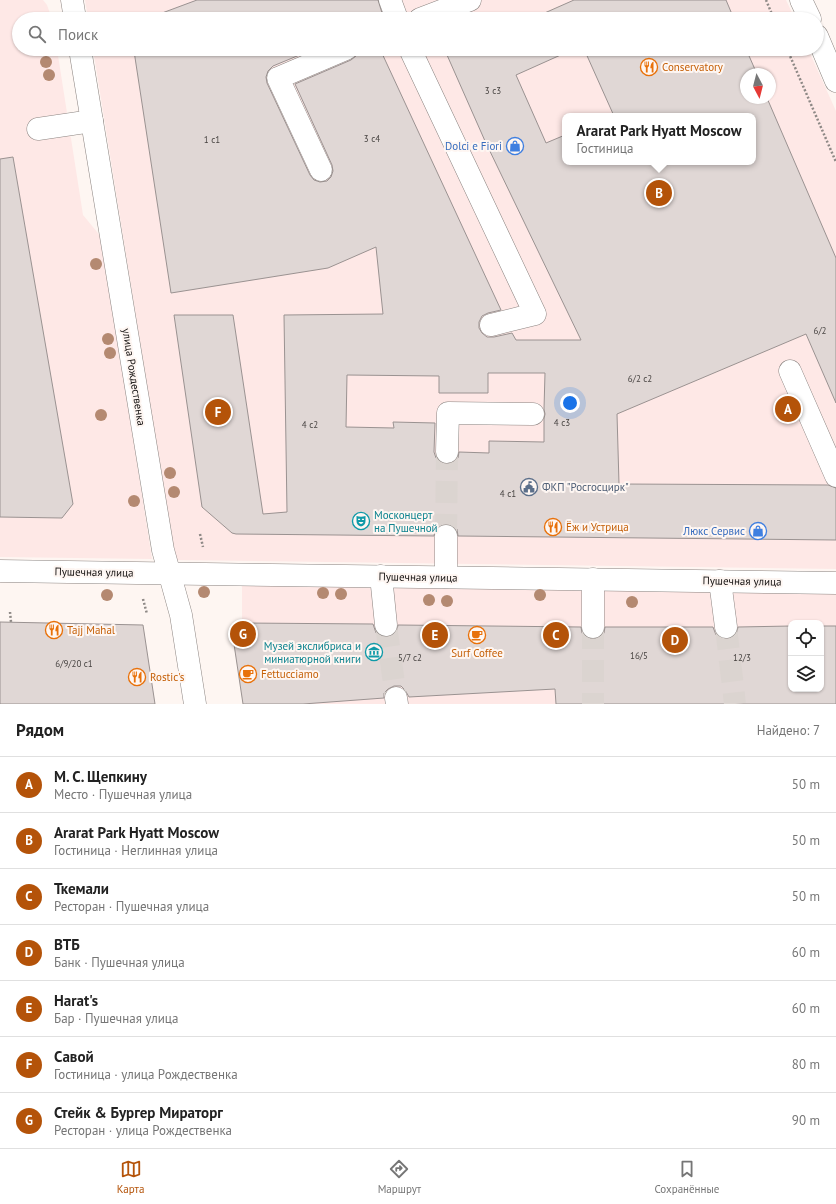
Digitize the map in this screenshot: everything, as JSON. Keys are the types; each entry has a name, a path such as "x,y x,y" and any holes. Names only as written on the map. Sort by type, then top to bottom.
{"street":[{"path":"72,0 74,12"},
{"path":"390,0 394,12"},
{"path":"438,12 470,0"},
{"path":"801,0 807,12"},
{"path":"824,52 836,80"},
{"name":"улица Рождественка","path":"81,56 163,550 180,615 195,704"},
{"path":"321,170 278,78 330,56"},
{"path":"413,56 535,314 491,325"},
{"path":"38,129 92,121"},
{"path":"790,371 836,476"},
{"path":"447,452 448,413 533,414"},
{"path":"446,536 446,577"},
{"name":"Пушечная улица","path":"0,571 836,583"},
{"path":"380,576 386,624"},
{"path":"593,579 593,627"},
{"path":"720,581 726,627"}],"path":[{"path":"766,0 771,12"},
{"path":"790,56 836,162"},
{"path":"200,534 204,550"},
{"path":"10,612 11,622"}],"shaded area":[{"path":"0,0 43,0 50,12 12,12 12,56 58,56 83,215 102,238 152,559 0,557"},
{"path":"85,0 786,0 792,12 87,12"},
{"path":"94,56 811,56 836,111 836,569 175,560"},
{"path":"242,584 836,592 836,704 243,704 232,631 242,623"}],"building":[{"path":"197,0 378,0 382,12 165,12"},
{"path":"574,0 726,0 731,12 547,12"},
{"path":"135,56 297,56 273,66 268,71 266,77 267,83 310,175 314,180 320,182 327,181 331,177 333,171 332,165 295,84 351,60 356,56 383,56 501,310 482,316 479,322 479,328 482,333 487,337 494,337 512,333 516,340 581,340 485,141 447,56 558,56 516,75 546,143 562,136 562,165 756,165 756,113 613,113 587,56 749,56 754,68 740,68 740,104 770,104 836,258 836,403 806,334 617,414 619,484 828,485 836,488 836,540 458,536 457,529 452,525 446,524 439,525 435,530 434,536 232,533 202,507 174,315 233,315 263,514 287,512 284,315 383,314 376,247 328,268 171,293","holes":["488,373 545,373 544,442 489,441 489,453 459,452 458,458 453,463 446,464 440,462 436,458 434,452 435,423 393,422 394,428 346,427 347,375 439,376 439,393 488,393"]},
{"path":"13,157 73,504 62,518 0,517 0,159"},
{"path":"0,622 143,625 155,704 0,704"},
{"path":"242,623 373,624 376,633 381,637 394,635 398,625 581,627 582,633 586,638 593,639 600,638 604,633 605,627 713,627 716,635 727,639 734,637 738,627 788,626 788,692 824,692 824,626 836,626 836,704 556,704 555,689 409,697 401,686 394,686 384,693 384,698 303,704 243,704 232,631"}],"tunnel":[{"path":"446,536 447,452"},
{"path":"386,625 396,698"},
{"path":"593,627 593,704"},
{"path":"726,627 735,704"}],"place":[{"name":"Conservatory","path":"649,67"},
{"name":"Dolci e Fiori","path":"515,146"},
{"name":"Ararat Park Hyatt Moscow","path":"659,193"},
{"name":"М. С. Щепкину","path":"788,409"},
{"name":"Савой","path":"218,412"},
{"name":"ФКП \"Росгосцирк\"","path":"529,487"},
{"name":"Москонцерт на Пушечной","path":"361,521"},
{"name":"Ёж и Устрица","path":"553,527"},
{"name":"Люкс Сервис","path":"758,531"},
{"name":"Tajj Mahal","path":"54,630"},
{"name":"Стейк & Бургер Мираторг","path":"243,634"},
{"name":"Harat's","path":"435,635"},
{"name":"Surf Coffee","path":"477,635"},
{"name":"Ткемали","path":"556,635"},
{"name":"ВТБ","path":"675,640"},
{"name":"Музей экслибриса и миниатюрной книги","path":"374,652"},
{"name":"Fettucciamo","path":"248,674"},
{"name":"Rostic's","path":"137,677"}]}
